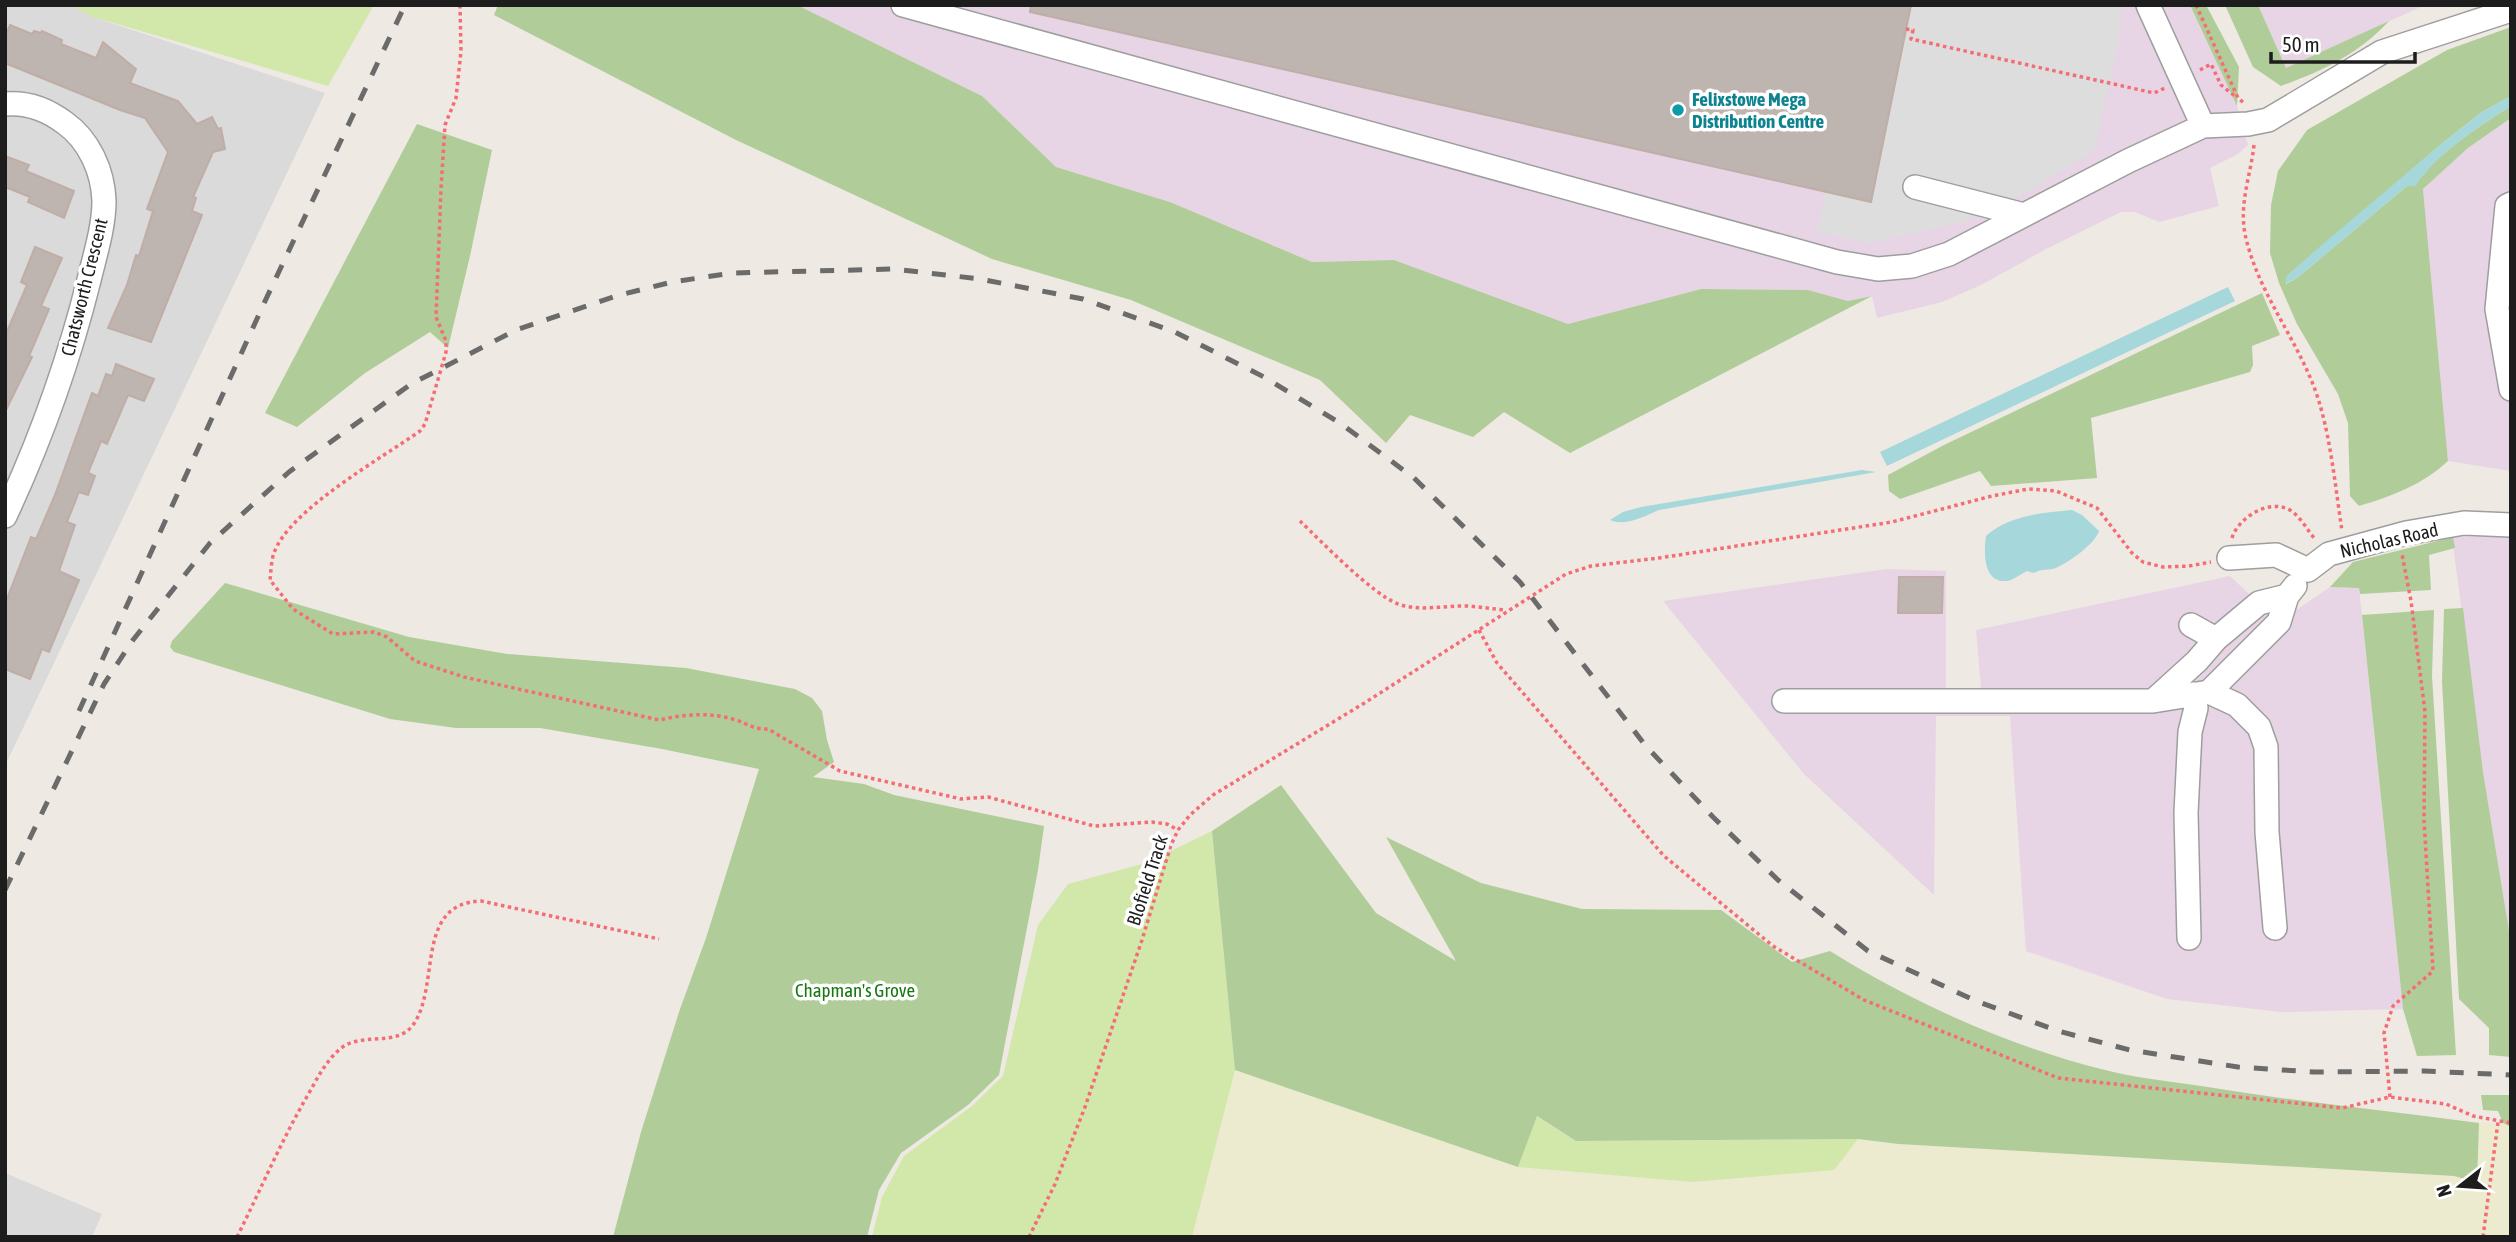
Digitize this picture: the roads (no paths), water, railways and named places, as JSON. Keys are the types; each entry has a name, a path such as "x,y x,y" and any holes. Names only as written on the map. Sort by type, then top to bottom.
{"street":[{"path":"903,5 1837,262 1878,269 1912,266 1949,254 2128,161 2203,126 2248,124 2268,120 2382,52 2511,10"},
{"path":"2142,5 2159,28"},
{"path":"2148,5 2203,126"},
{"name":"Chatsworth Crescent","path":"5,104 25,104 40,109 56,116 72,128 86,144 95,161 104,201 96,251 62,376 36,451 5,516"},
{"path":"1915,187 2024,215"},
{"path":"2511,204 2507,206 2507,250 2497,309 2511,389"},
{"name":"Nicholas Road","path":"2202,693 2279,622 2287,596 2308,570 2329,554 2406,533 2464,523 2511,524"},
{"path":"2229,558 2276,555 2308,570"},
{"path":"2152,701 2197,661 2216,639 2259,603 2287,596"},
{"path":"2191,625 2216,639"},
{"path":"2189,938 2186,813 2190,732 2202,693"},
{"path":"1784,701 2152,701 2202,693 2238,705 2259,727 2266,747 2267,832 2274,928"}],"water":[{"path":"2511,96 2511,106 2447,151 2415,186 2407,186 2297,278 2285,284 2287,276 2317,249 2445,141 2482,112"},
{"path":"2228,287 2235,301 1887,466 1880,452"},
{"path":"1862,470 1876,472 1659,510 1628,521 1610,520 1623,512 1641,507"},
{"path":"2072,510 2082,515 2099,531 2081,552 2068,562 2053,569 2034,573 2027,571 2007,581 1993,577 1989,572 1986,565 1986,536 1995,529 2015,519"}],"railway":[{"path":"79,711 266,299 405,5"},
{"path":"5,890 104,684 133,640 210,543 289,472 411,384 516,330 616,296 672,282 732,273 894,269 980,279 1083,299 1175,332 1264,377 1340,423 1414,478 1520,582 1645,745 1778,880 1868,951 1976,1001 2058,1031 2130,1050 2238,1067 2314,1072 2424,1071 2511,1075"}],"place":[{"name":"Felixstowe Mega Distribution Centre","path":"1678,110"}],"park label":[{"name":"Chapman's Grove","path":"855,990"}]}
